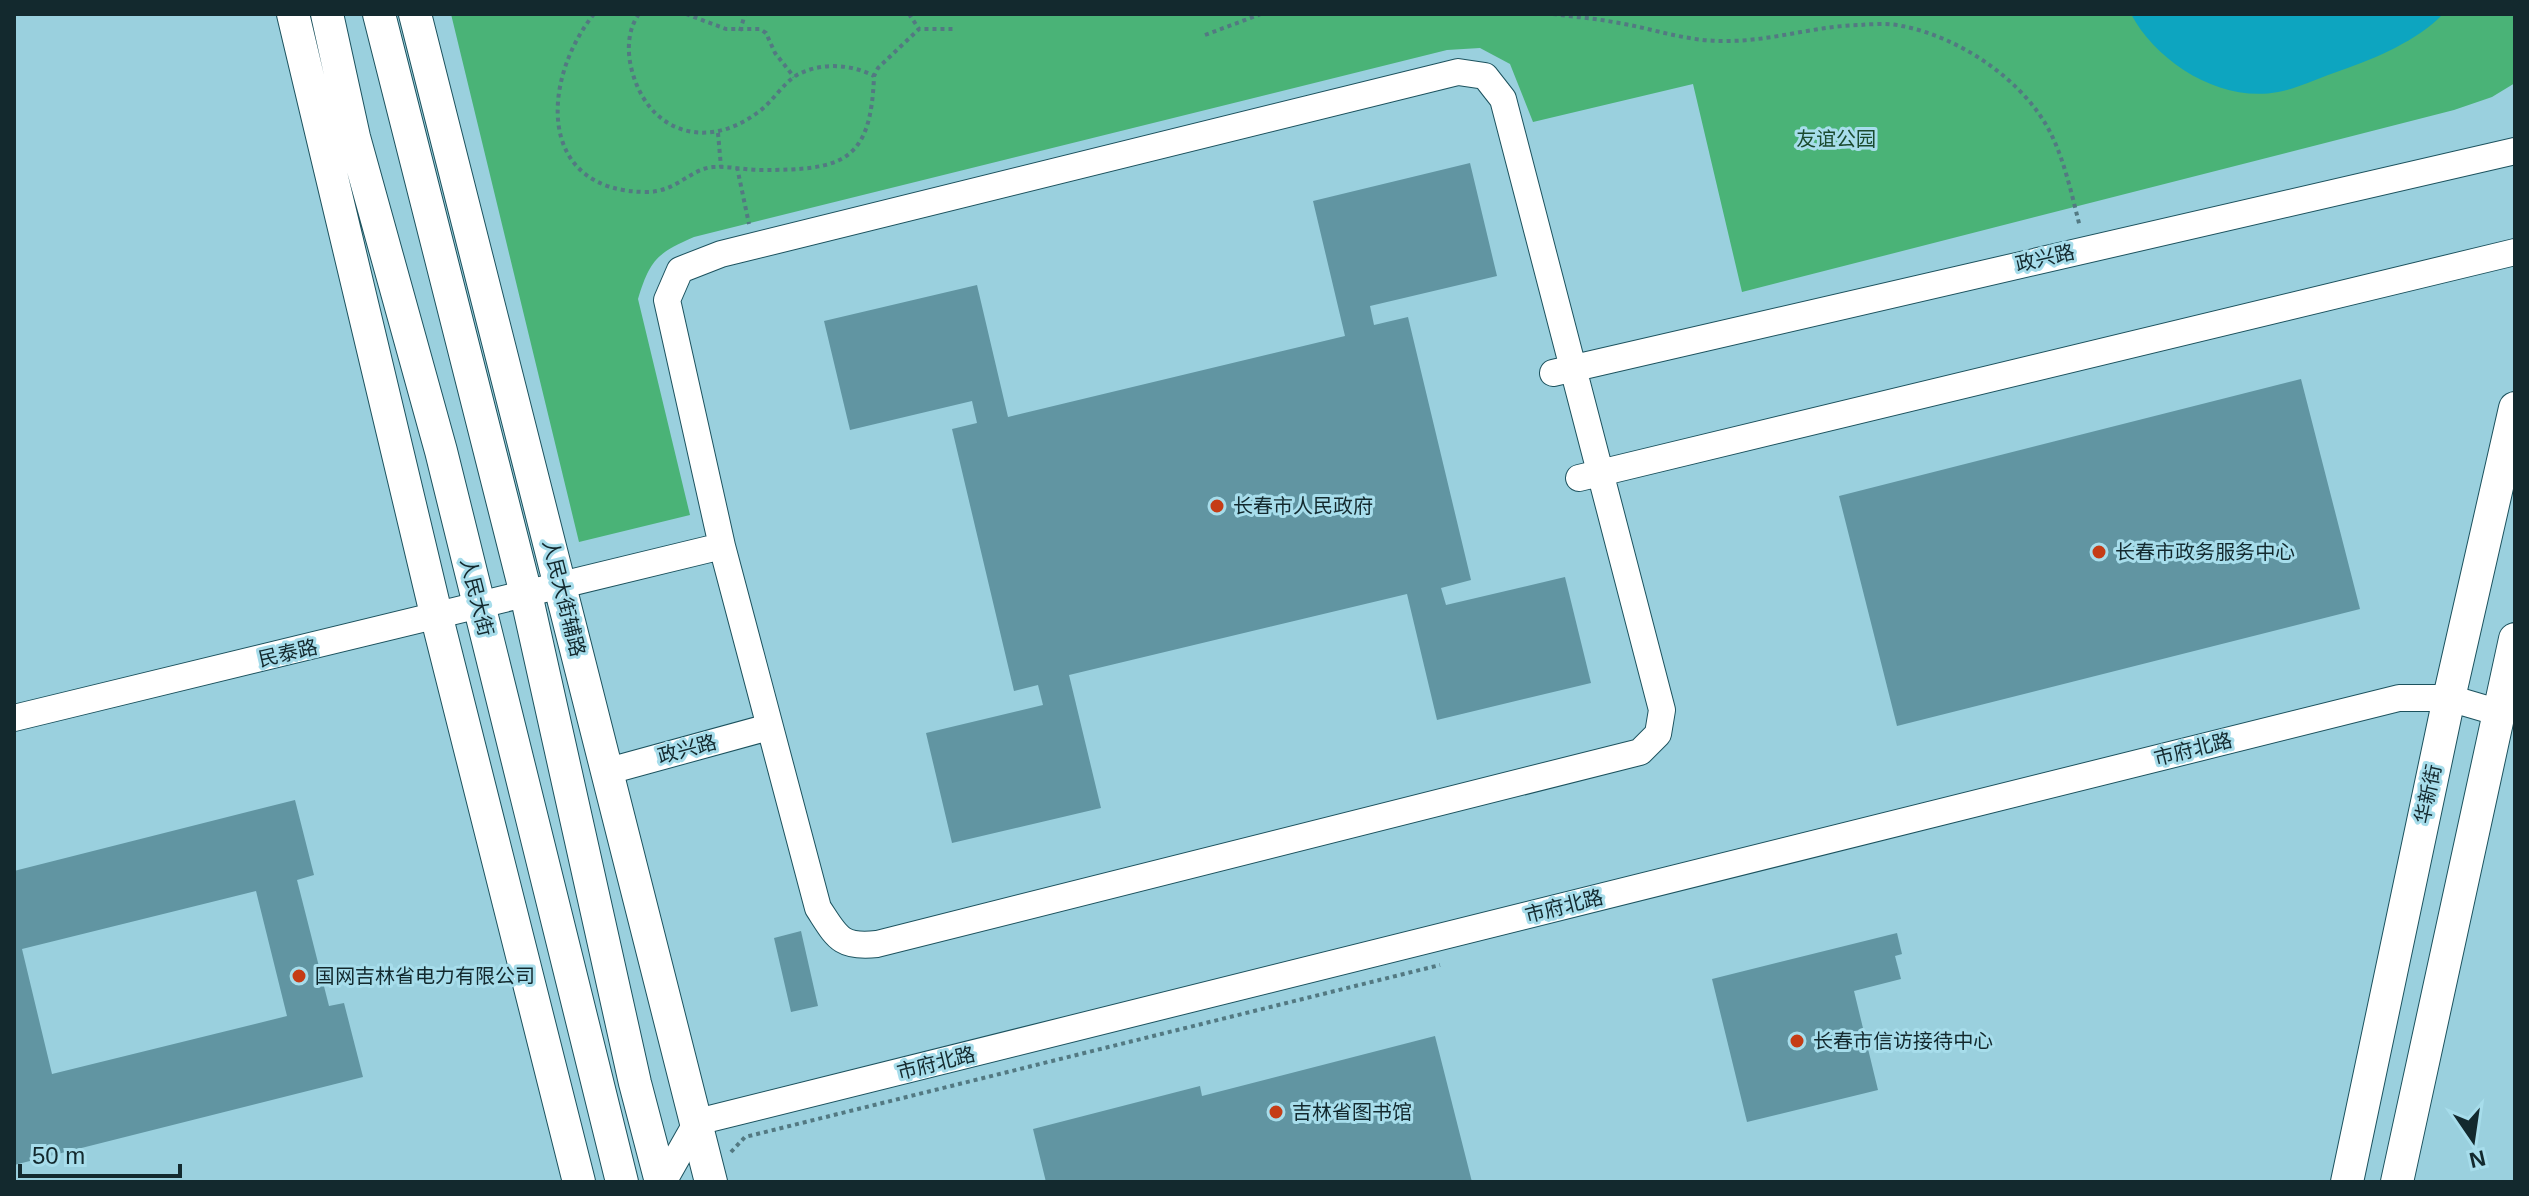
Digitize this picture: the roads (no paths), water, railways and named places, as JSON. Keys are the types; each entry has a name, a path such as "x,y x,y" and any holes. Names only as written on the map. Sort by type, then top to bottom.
{"main road":[{"path":"293,14 437,618 579,1182"},
{"name":"人民大街","path":"327,14 354,137 441,451 622,1182"},
{"path":"379,14 526,594 635,1083 662,1182"},
{"name":"人民大街辅路","path":"415,14 561,586 605,772 697,1122 720,1172"},
{"name":"华新街","path":"2347,1182 2449,698 2515,408"},
{"path":"2397,1182 2515,639"}],"street":[{"path":"1458,72 1485,76 1503,99 1564,369 1589,476 1662,710 1658,734 1640,752 1274,835 877,944 854,946 838,939 818,908 769,727 753,629 722,546 667,300 680,270 754,246 1458,72"},
{"name":"政兴路","path":"1564,369 2515,151"},
{"path":"1589,476 2515,252"},
{"path":"561,586 722,546"},
{"name":"民泰路","path":"14,718 561,586"},
{"name":"市府北路","path":"697,1122 2399,698 2449,698 2500,713"},
{"name":"政兴路","path":"605,772 769,727"},
{"path":"662,1182 697,1122"}],"water":[{"path":"2131,14 2443,14 2396,48 2368,60 2294,88 2256,94 2213,85 2193,76 2157,48"}],"place":[{"name":"长春市人民政府","path":"1217,506"},
{"name":"长春市政务服务中心","path":"2099,552"},
{"name":"国网吉林省电力有限公司","path":"299,976"},
{"name":"长春市信访接待中心","path":"1797,1041"},
{"name":"吉林省图书馆","path":"1276,1112"}],"park label":[{"name":"友谊公园","path":"1836,139"}]}
